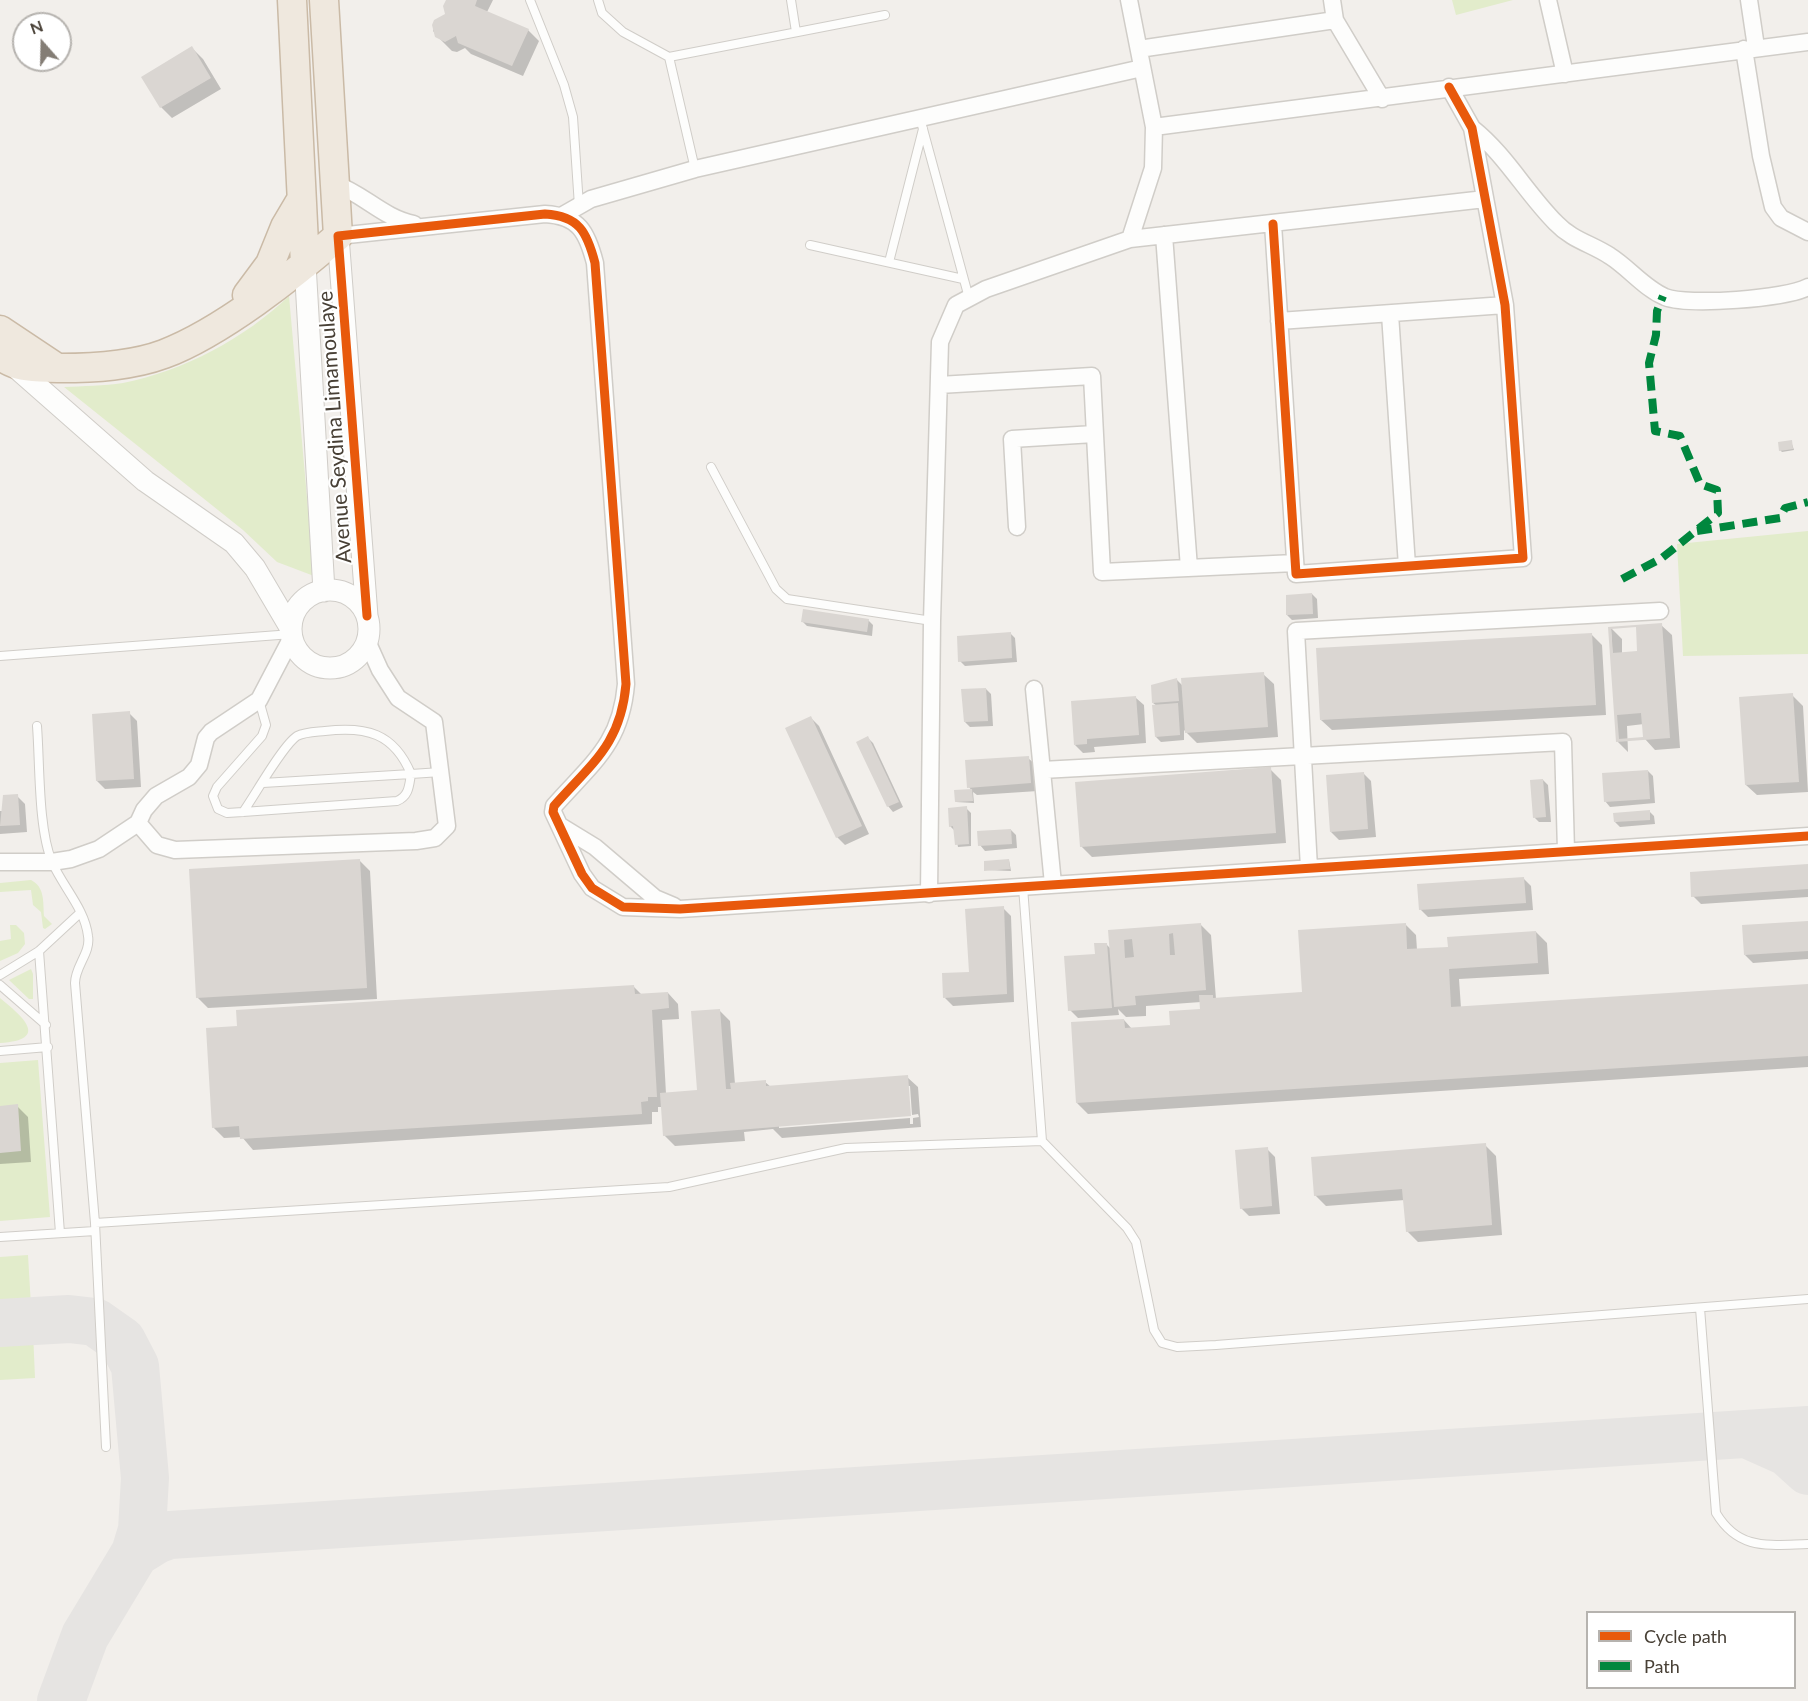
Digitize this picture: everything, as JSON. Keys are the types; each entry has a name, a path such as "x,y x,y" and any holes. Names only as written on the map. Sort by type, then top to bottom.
{"highway":[{"name":"Avenue Seydina Limamoulaye","path":"292,0 305,264"},
{"name":"Avenue Seydina Limamoulaye","path":"324,0 338,236"},
{"path":"232,317 270,264 285,227 301,201 317,190 335,184"},
{"path":"6,359 56,368 122,364 163,355 193,341 232,317 305,264 338,236"},
{"path":"0,330 56,368"}],"street":[{"path":"1129,0 1154,127 1153,168 1130,239"},
{"path":"1332,0 1335,20 1382,99"},
{"path":"1548,0 1565,74"},
{"path":"1749,0 1750,48 1761,156 1773,207 1781,218 1808,232"},
{"path":"1139,49 1335,20"},
{"path":"1154,127 1808,42"},
{"path":"563,215 591,199 695,168 922,123 1142,68"},
{"path":"1273,224 1296,574 1522,558 1505,305 1472,128 1449,87"},
{"path":"1472,128 1492,144 1556,224 1574,238 1612,256 1663,296 1692,299 1765,299 1796,294 1808,287"},
{"path":"335,184 352,190 383,213 402,222 427,227"},
{"path":"929,894 932,621 940,342 946,323 956,305 986,289 1130,239 1485,199"},
{"path":"338,236 545,214 563,215 576,223 588,238 595,263 626,684 624,711 615,734 604,751 554,806 553,812 582,874 592,888 606,899 623,907 680,909 1808,836"},
{"path":"1164,235 1190,568"},
{"name":"Avenue Seydina Limamoulaye","path":"338,236 367,616"},
{"path":"305,264 324,591"},
{"path":"1279,321 1505,305"},
{"path":"1390,314 1407,566"},
{"path":"6,359 145,481 234,543 255,568 306,659 316,666 330,668 354,660 367,641"},
{"path":"939,385 1092,376 1102,572 1295,563"},
{"path":"1017,527 1012,439 1094,434"},
{"path":"0,862 52,862 70,859 99,849 138,823 144,810 156,796 179,785 196,770 206,738 211,732 259,700 292,634 298,608 305,600 324,591 337,591 361,604 367,616 367,641 384,678 398,698 434,722 447,826 435,838 393,842 174,850 157,845 138,823"},
{"path":"1309,868 1296,631 1660,611"},
{"path":"1034,689 1053,884"},
{"path":"1042,770 1563,742 1566,850"},
{"path":"558,825 595,847 655,898 680,909"}],"lane":[{"path":"530,0 564,86 573,117 579,206"},
{"path":"598,0 602,13 622,32 669,57 885,15"},
{"path":"791,0 796,32"},
{"path":"669,57 695,168"},
{"path":"889,262 922,123"},
{"path":"922,123 969,298"},
{"path":"810,245 963,279"},
{"path":"711,467 776,589 787,599 932,621"},
{"path":"0,656 292,634"},
{"path":"243,812 291,742 298,736 352,728 378,735 397,751 411,774 408,791 404,798 397,801 243,812 227,813 218,809 213,796 217,787 262,736 266,725 259,700"},
{"path":"38,726 45,835 52,862 81,912 89,944 75,974 75,983 95,1227 106,1447"},
{"path":"263,783 441,772"},
{"path":"1023,887 1042,1141 1127,1228 1136,1242 1154,1330 1162,1343 1177,1347 1808,1299"},
{"path":"0,975 39,951 81,912"},
{"path":"39,951 48,1047 60,1233"},
{"path":"0,985 46,1025"},
{"path":"0,1051 48,1047"},
{"path":"0,1237 60,1233 95,1227 669,1187 846,1148 1042,1141"},
{"path":"1700,1308 1716,1513 1727,1532 1760,1546 1808,1544"}],"green space":[{"path":"1452,0 1513,0 1456,15"},
{"path":"289,296 314,576 277,562 243,530 64,387 123,383 146,378 191,361 253,326"},
{"path":"1808,531 1808,654 1683,656 1677,544"},
{"path":"31,880 41,891 44,916 52,924 45,929 41,912 33,905 31,890 0,892 0,883"},
{"path":"10,925 16,925 24,933 25,944 18,953 0,961 0,941 11,939"},
{"path":"31,969 33,999 29,999 9,980"},
{"path":"0,998 23,1019 28,1032 25,1037 0,1043"},
{"path":"38,1060 50,1217 0,1221 0,1063"},
{"path":"28,1255 31,1306 0,1308 0,1257"},
{"path":"33,1331 35,1378 0,1380 0,1333"}],"building":[{"path":"446,0 477,0 475,6 529,29 512,66 458,43 456,36 445,42 435,37 432,25 434,20 445,14 443,6"},
{"path":"192,46 211,78 160,108 141,77"},
{"path":"1792,440 1793,449 1779,451 1778,442"},
{"path":"1312,593 1313,614 1286,615 1286,595"},
{"path":"803,609 869,619 867,632 801,622"},
{"path":"1662,623 1670,738 1616,742 1608,627","holes":["1636,627 1637,651 1613,653 1611,629","1641,713 1643,737 1619,739 1617,715"]},
{"path":"1011,632 1012,658 958,662 957,636"},
{"path":"1592,633 1596,705 1320,720 1316,648"},
{"path":"1264,672 1268,727 1185,733 1181,678"},
{"path":"1177,678 1179,701 1152,703 1151,685"},
{"path":"986,688 988,721 964,722 961,689"},
{"path":"1793,693 1799,782 1745,785 1739,697"},
{"path":"1136,696 1139,735 1087,739 1087,744 1074,745 1071,701"},
{"path":"1178,703 1180,735 1155,737 1152,705"},
{"path":"130,711 134,779 96,781 92,714"},
{"path":"811,716 862,826 836,838 785,728"},
{"path":"868,736 899,802 887,807 856,742"},
{"path":"1029,756 1031,783 967,788 965,760"},
{"path":"1271,767 1276,833 1080,847 1075,782"},
{"path":"1648,770 1650,799 1604,802 1602,773"},
{"path":"1364,772 1368,829 1330,832 1326,775"},
{"path":"1543,779 1546,817 1533,818 1530,780"},
{"path":"972,789 973,801 955,802 954,790"},
{"path":"18,794 20,825 0,826 3,795"},
{"path":"967,806 969,844 955,845 953,826 949,827 948,808"},
{"path":"1650,810 1650,820 1614,822 1613,813"},
{"path":"1011,829 1012,844 978,846 977,831"},
{"path":"360,859 367,988 196,998 189,869"},
{"path":"1009,859 1010,869 984,871 984,861"},
{"path":"1808,864 1808,889 1691,897 1690,872"},
{"path":"1524,877 1526,903 1419,910 1417,884"},
{"path":"1004,906 1007,994 943,998 942,973 969,972 965,909"},
{"path":"1808,921 1808,951 1744,955 1742,925"},
{"path":"1201,923 1206,990 1135,996 1136,1005 1114,1007 1108,930","holes":["1173,933 1175,955 1170,955 1169,934","1132,939 1134,957 1125,958 1124,940"]},
{"path":"1406,923 1407,949 1448,947 1447,937 1536,931 1538,963 1449,969 1451,1007 1808,984 1808,1056 1076,1103 1071,1022 1124,1019 1125,1028 1170,1025 1169,1011 1200,1009 1199,995 1213,995 1213,998 1302,992 1298,930"},
{"path":"1094,943 1107,943 1112,1008 1068,1011 1064,956 1095,954"},
{"path":"634,985 635,994 668,992 669,1008 652,1010 657,1097 648,1097 648,1101 641,1102 642,1114 240,1139 239,1126 212,1128 206,1028 237,1026 236,1010"},
{"path":"720,1009 726,1089 731,1089 730,1083 766,1080 766,1086 908,1075 911,1116 663,1136 660,1093 697,1090 691,1011"},
{"path":"18,1104 21,1151 0,1153 0,1106"},
{"path":"1486,1143 1492,1225 1406,1232 1402,1189 1314,1196 1311,1157"},
{"path":"1268,1147 1272,1206 1240,1209 1235,1150"}],"taxiway":[{"path":"0,1323 69,1319 95,1322 122,1341 135,1366 145,1478 142,1530 135,1553 85,1636 61,1701"},
{"path":"135,1553 156,1540 170,1535 1808,1430"},
{"path":"1749,1435 1787,1452 1808,1471"}],"marked path":[{"path":"1622,579 1662,558 1718,513 1717,490 1700,484 1680,436 1655,431 1649,363 1656,335 1657,311 1663,296"},
{"path":"1697,531 1780,518 1785,508 1808,502"}],"cycle path":[{"path":"1273,224 1296,574 1523,558 1505,305 1472,128 1449,87"},
{"path":"367,616 338,236 545,214 557,215 574,222 585,234 595,263 626,684 623,705 611,738 592,764 554,806 553,812 582,874 592,888 623,907 680,909 1808,836"}]}
